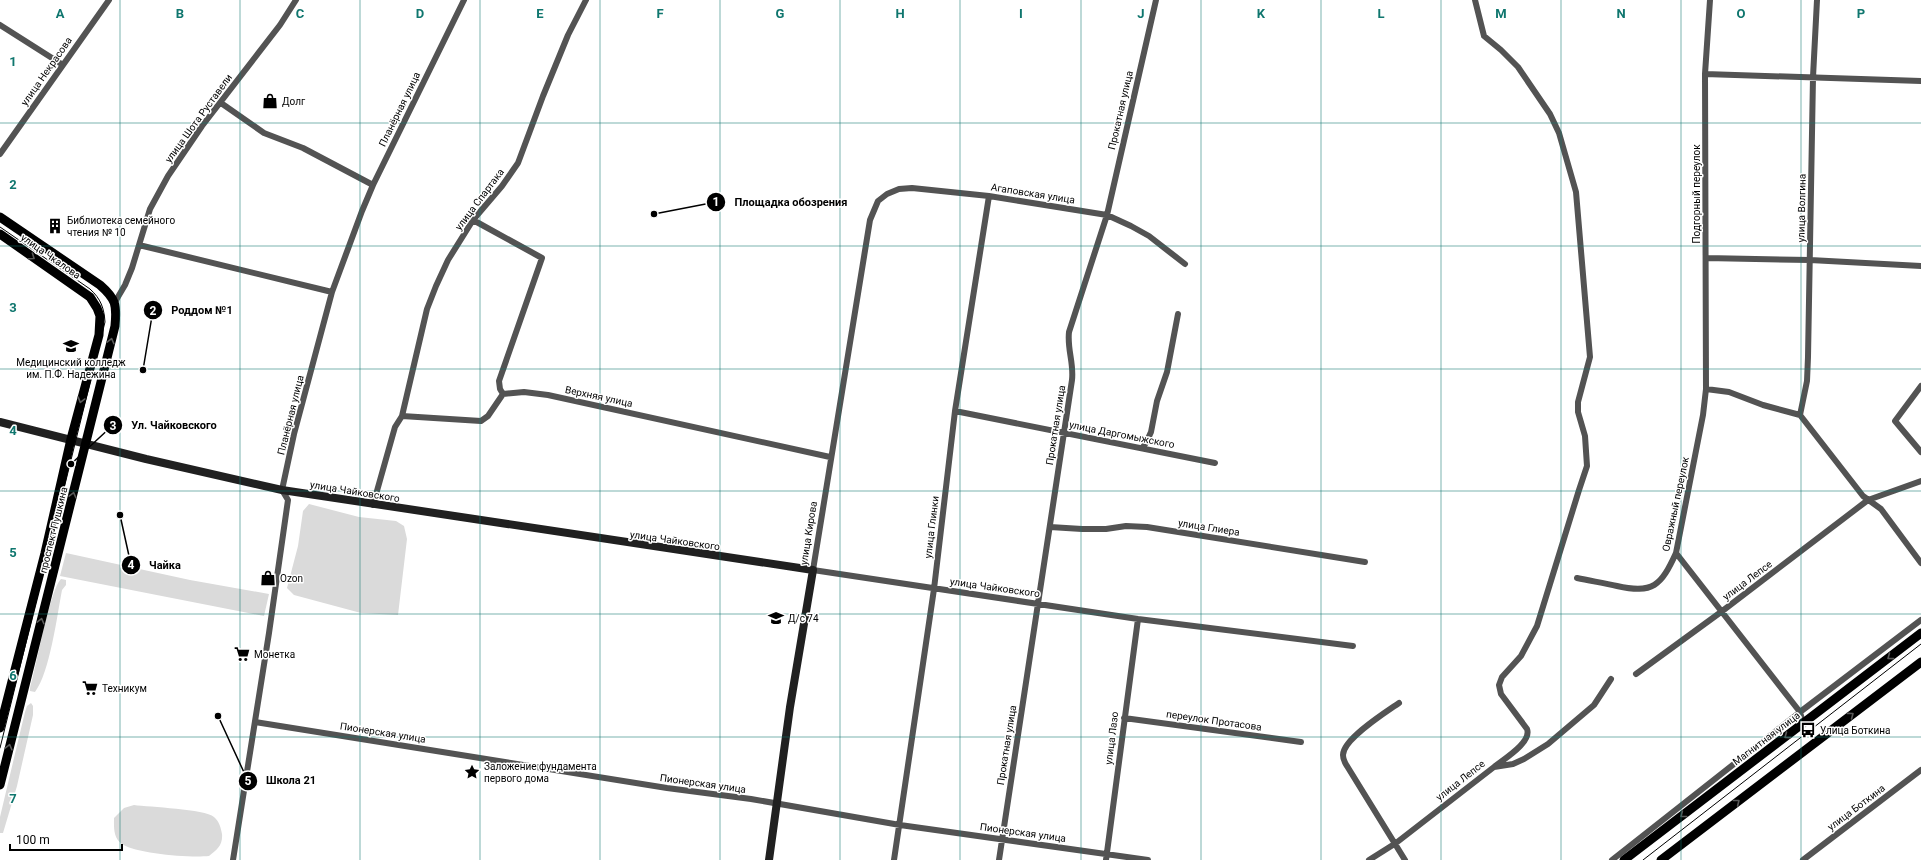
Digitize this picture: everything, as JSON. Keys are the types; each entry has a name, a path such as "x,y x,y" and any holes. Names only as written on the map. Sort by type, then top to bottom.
{"main road":[{"name":"улица Чкалова","path":"0,217 100,285 110,294 115,302"},
{"name":"улица Чкалова","path":"0,234 90,297"},
{"name":"проспект Пушкина","path":"0,728 45,553 71,440 99,335 100,316 90,297"},
{"name":"проспект Пушкина","path":"0,785 115,326 115,302"},
{"name":"улица Чайковского","path":"0,422 219,477 282,490 373,505 813,570"},
{"name":"улица Кирова","path":"769,860 790,707 813,570"},
{"name":"Магнитная улица","path":"1624,860 1921,633"},
{"path":"1662,860 1921,662"}],"street":[{"name":"улица Некрасова","path":"0,154 109,0"},
{"name":"улица Шота Руставели","path":"115,302 125,285 140,245 150,209 168,176 202,126 280,25 296,0"},
{"name":"Планёрная улица","path":"233,860 288,500 282,490 294,434 332,292 373,185 464,0"},
{"name":"улица Спартака","path":"373,505 395,427 402,416 427,309 448,260 474,220 502,186 518,163 568,35 586,0"},
{"name":"Прокатная улица","path":"999,860 1073,372 1068,350 1069,332 1107,215 1156,0"},
{"path":"1475,0 1484,36 1518,67 1550,114 1559,133 1576,192 1590,357 1578,402 1578,412 1585,436 1587,455 1585,476 1577,497 1537,626 1521,656 1502,677 1499,685 1501,694 1527,729 1528,736 1524,743 1494,767"},
{"name":"Подгорный переулок","path":"1706,389 1705,74 1710,0"},
{"name":"улица Волгина","path":"1800,415 1807,381 1813,77 1817,0"},
{"path":"0,25 63,65"},
{"path":"1705,74 1921,81"},
{"path":"221,103 264,133 303,148 373,185"},
{"name":"Агаповская улица","path":"873,210 878,201 887,194 907,188 989,196 1107,215 1149,236 1185,264"},
{"name":"улица Глинки","path":"894,860 934,588 955,411 989,196"},
{"name":"улица Кирова","path":"813,570 830,457 873,210"},
{"path":"402,416 481,422 488,416 503,394 500,389 499,382 542,258 474,220"},
{"path":"140,245 332,292"},
{"path":"1706,258 1810,260 1921,266"},
{"path":"1142,448 1151,432 1157,401 1167,372 1178,314"},
{"path":"1921,386 1895,421 1921,452"},
{"path":"1706,389 1729,392 1763,405 1800,415 1863,496 1881,510 1921,563"},
{"name":"Овражный переулок","path":"1577,578 1635,590 1649,589 1659,582 1668,570 1676,553 1703,415 1706,389"},
{"name":"Верхняя улица","path":"503,394 524,392 548,395 830,457"},
{"name":"улица Даргомыжского","path":"955,411 1215,462"},
{"name":"улица Лепсе","path":"1636,674 1722,612 1868,500 1920,482"},
{"name":"улица Глиера","path":"1050,527 1106,529 1126,526 1148,527 1365,562"},
{"path":"1676,553 1800,712 1803,724"},
{"name":"улица Чайковского","path":"813,570 1138,618 1353,646"},
{"name":"улица Лазо","path":"1106,857 1138,618"},
{"path":"1612,860 1800,712 1921,620"},
{"name":"улица Лепсе","path":"1396,844 1494,767 1513,764 1548,744 1594,705 1611,679"},
{"path":"1399,703 1356,735 1346,746 1343,755 1347,766 1405,860"},
{"name":"переулок Протасова","path":"1124,718 1301,742"},
{"name":"Пионерская улица","path":"255,722 900,825 1002,838 1106,857 1148,860"},
{"name":"улица Боткина","path":"1803,860 1921,770"},
{"path":"1369,860 1396,844"}],"shaded area":[{"path":"309,504 359,517 396,521 404,526 407,539 398,615 361,613 294,595 287,588 298,546 303,511"},
{"path":"66,553 190,580 269,594 264,616 60,576"},
{"path":"61,579 66,580 66,585 62,590 49,658 45,671 35,692 30,691 52,597"},
{"path":"31,703 33,706 33,715 17,786 3,833 0,833 0,817 19,737 27,706"},
{"path":"134,805 189,810 209,814 216,819 220,825 222,841 217,849 209,856 177,856 151,853 129,847 119,842 117,839 114,818 124,808"}],"tram line":[{"path":"0,227 90,289 97,296 101,304 105,322 0,748"},
{"path":"1643,860 1921,644"}],"place":[{"name":"Долг","path":"270,101"},
{"name":"Площадка обозрения","path":"654,214"},
{"name":"Библиотека семейного чтения № 10","path":"55,226"},
{"name":"Медицинский колледж им. П.Ф. Надежина","path":"71,346"},
{"name":"Роддом №1","path":"143,370"},
{"name":"Ул. Чайковского","path":"71,464"},
{"name":"Чайка","path":"120,515"},
{"name":"Ozon","path":"268,578"},
{"name":"Д/с 74","path":"776,618"},
{"name":"Монетка","path":"242,654"},
{"name":"Техникум","path":"90,688"},
{"name":"Школа 21","path":"218,716"},
{"name":"Улица Боткина","path":"1808,730"},
{"name":"Заложение фундамента первого дома","path":"472,772"}]}
